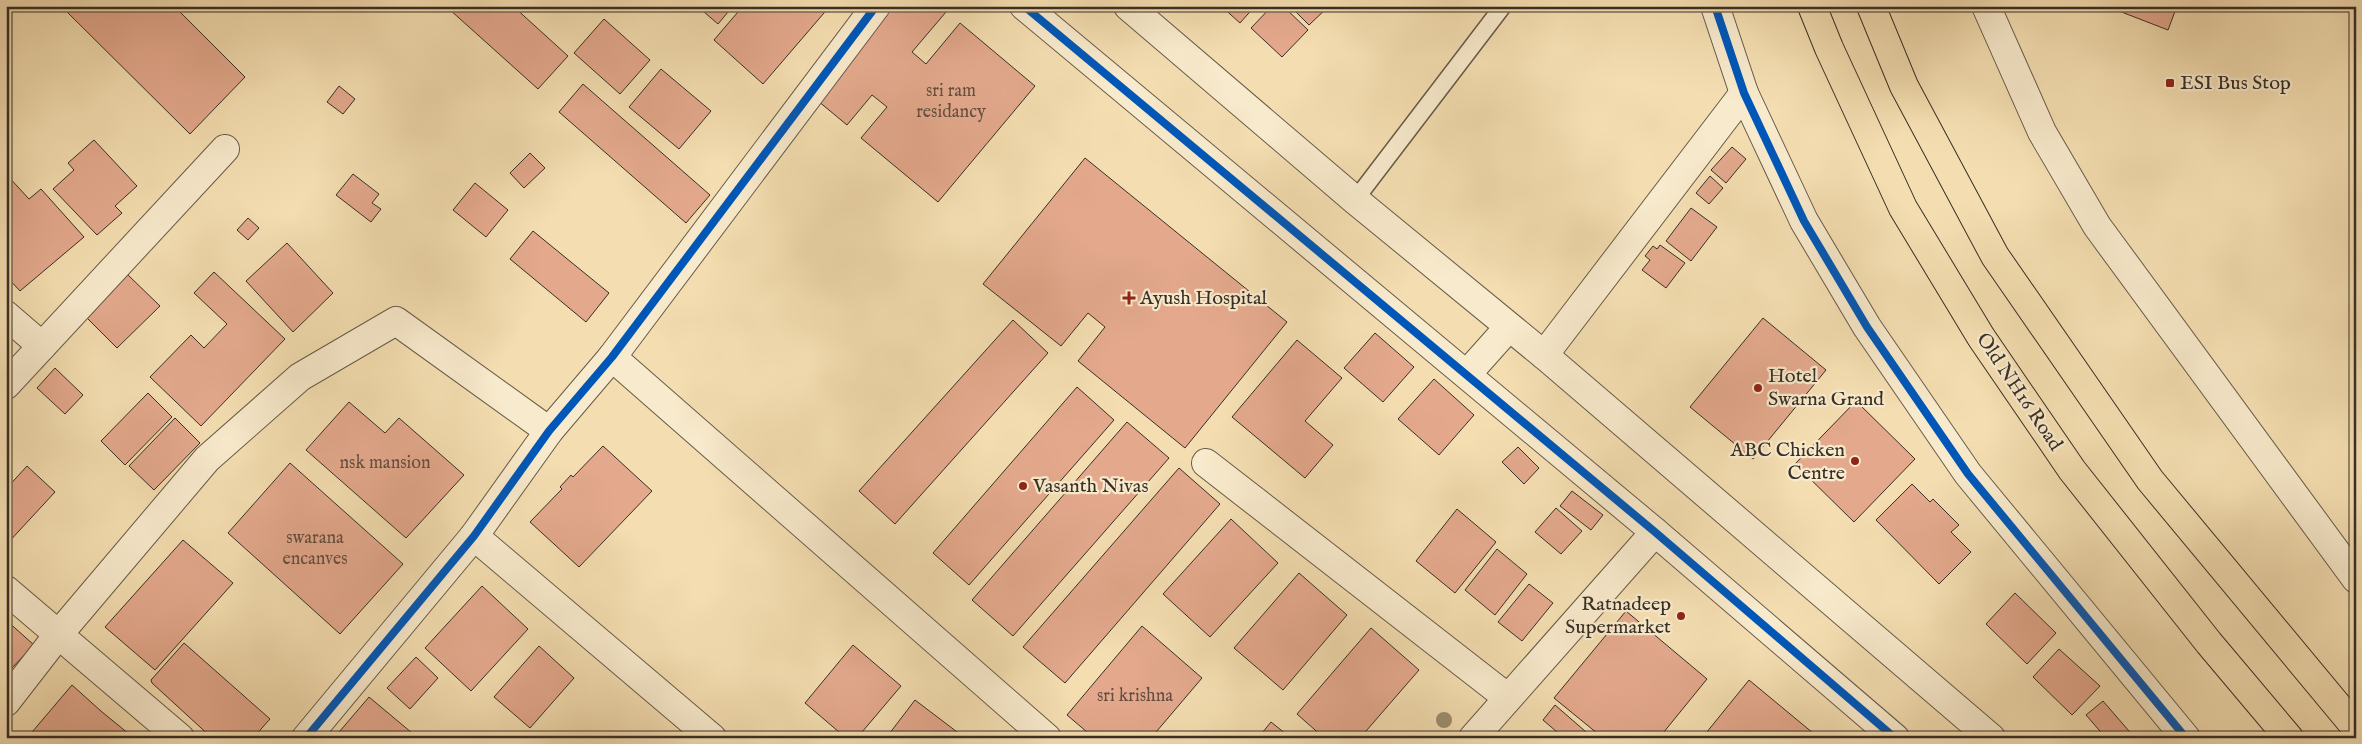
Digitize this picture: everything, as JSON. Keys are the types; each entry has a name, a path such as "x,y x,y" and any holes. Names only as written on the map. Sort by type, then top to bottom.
{"main road":[{"name":"Old NH16 Road","path":"1812,6 1829,48 1903,208 1981,337 2072,470 2209,643 2289,738"},
{"path":"1871,6 1904,86 1995,256 2150,480 2356,728"}],"street":[{"path":"306,738 474,536 549,431 612,358 876,6"},
{"path":"1024,6 1467,374 1895,738"},
{"path":"1128,6 1355,200 1544,356 1991,738"},
{"path":"1716,6 1744,93 1804,221 1878,343 1968,474 2186,738"},
{"path":"1986,6 2042,132 2097,226 2356,578"},
{"path":"1544,356 1744,93"},
{"path":"6,385 225,149"},
{"path":"6,315 42,346"},
{"path":"6,702 58,635 207,459 300,377 396,322 549,431"},
{"path":"1467,374 1509,327"},
{"path":"612,358 1047,738"},
{"path":"1206,463 1508,698"},
{"path":"1473,738 1655,532"},
{"path":"474,536 712,738"},
{"path":"6,590 180,738"}],"lane":[{"path":"1355,200 1503,6"}],"building":[{"path":"61,6 174,6 245,77 190,134"},
{"path":"453,6 513,6 568,56 538,89 449,9"},
{"path":"697,6 733,6 718,24"},
{"path":"743,6 830,6 763,84 714,40"},
{"path":"888,6 939,6 946,12 912,52 926,64 960,23 1035,86 938,202 861,138 887,107 872,95 847,125 812,96"},
{"path":"1221,6 1255,6 1240,23"},
{"path":"1272,6 1283,6 1308,30 1282,57 1251,28"},
{"path":"1290,6 1327,6 1328,7 1309,25"},
{"path":"2106,6 2177,6 2168,30"},
{"path":"604,19 650,60 620,94 574,53"},
{"path":"661,69 711,111 679,149 629,107"},
{"path":"583,84 710,195 686,223 559,112"},
{"path":"339,86 355,99 343,114 327,102"},
{"path":"94,140 137,186 115,206 122,213 97,235 53,189 74,170 68,163"},
{"path":"1732,147 1746,159 1726,183 1711,170"},
{"path":"530,153 545,168 524,188 510,173"},
{"name":"Ayush Hospital","path":"1085,158 1287,322 1185,448 1078,361 1105,327 1088,313 1061,346 983,284"},
{"path":"6,174 29,199 41,189 84,237 20,291 6,276"},
{"path":"353,174 379,194 372,203 381,209 371,222 336,195"},
{"path":"1710,176 1723,188 1709,204 1696,193"},
{"path":"475,183 508,210 486,237 453,210"},
{"path":"1691,208 1717,227 1691,261 1666,241"},
{"path":"248,218 259,228 248,240 237,230"},
{"path":"533,231 609,293 586,322 510,259"},
{"path":"287,243 333,293 293,332 246,281"},
{"path":"1660,245 1685,263 1666,288 1642,270 1650,260 1645,256 1653,246 1657,249"},
{"path":"214,272 285,339 201,426 150,377 191,335 204,348 227,324 194,293"},
{"path":"127,274 160,306 117,348 85,316"},
{"name":"Hotel Swarna Grand","path":"1763,318 1826,370 1753,459 1690,407"},
{"path":"1013,320 1048,353 895,524 859,491"},
{"path":"1375,333 1414,367 1383,402 1344,368"},
{"path":"1297,340 1342,378 1305,421 1333,445 1305,478 1232,417"},
{"path":"55,368 83,395 65,414 37,388"},
{"path":"1434,379 1474,415 1439,455 1398,419"},
{"name":"Vasanth Nivas","path":"1077,387 1114,420 969,585 933,553"},
{"path":"148,393 172,417 125,465 101,441"},
{"name":"ABC Chicken Centre","path":"1856,401 1915,459 1854,522 1795,464"},
{"path":"349,402 385,433 399,418 464,475 406,538 306,450"},
{"path":"175,418 200,443 154,490 129,466"},
{"path":"1127,422 1169,458 1013,636 972,600"},
{"path":"603,446 652,491 579,567 530,522 562,489 560,487 571,475 573,477"},
{"path":"1518,447 1539,468 1524,484 1502,462"},
{"path":"290,463 403,564 340,634 228,533"},
{"path":"27,466 55,492 6,545 6,489"},
{"path":"1179,468 1220,504 1065,683 1023,647"},
{"path":"1912,484 1930,502 1933,499 1959,525 1951,532 1971,552 1939,584 1876,520"},
{"path":"1572,491 1603,515 1591,530 1560,506"},
{"path":"1556,508 1582,531 1561,554 1535,532"},
{"path":"1457,509 1496,542 1455,593 1416,561"},
{"path":"1231,519 1278,563 1210,637 1163,594"},
{"path":"183,540 233,583 155,670 105,627"},
{"path":"1497,549 1527,574 1495,615 1465,590"},
{"path":"1299,573 1347,615 1283,690 1234,648"},
{"path":"1529,584 1553,603 1522,641 1498,622"},
{"path":"482,586 528,629 471,691 425,648"},
{"path":"2015,593 2056,633 2027,664 1986,624"},
{"path":"1626,611 1707,679 1659,738 1603,738 1554,698"},
{"path":"6,620 34,645 6,674"},
{"path":"1142,626 1202,678 1151,738 1094,738 1067,715"},
{"path":"1371,628 1419,670 1360,738 1324,738 1297,714"},
{"path":"184,643 270,719 253,738 212,738 152,683 151,680"},
{"path":"853,645 901,686 857,738 846,738 805,703"},
{"path":"539,646 574,678 530,728 494,697"},
{"path":"2059,649 2100,686 2072,715 2033,677"},
{"path":"416,657 438,678 410,709 387,688"},
{"path":"1749,680 1819,738 1702,738"},
{"path":"72,685 102,712 134,738 27,738"},
{"path":"369,697 418,738 334,738"},
{"path":"915,700 965,738 886,738"},
{"path":"2103,701 2135,738 2106,738 2086,715"},
{"path":"1555,705 1593,738 1564,738 1543,720"},
{"path":"1271,722 1291,738 1258,738"}],"cycle path":[{"path":"306,738 474,536 549,431 612,357 876,6"},
{"path":"1024,6 1655,532 1895,738"},
{"path":"1715,6 1744,93 1804,221 1867,327 1968,474 2186,738"}],"place":[{"name":"ESI Bus Stop","path":"2170,83"},
{"name":"Ayush Hospital","path":"1129,298"},
{"name":"Hotel Swarna Grand","path":"1758,388"},
{"name":"ABC Chicken Centre","path":"1855,461"},
{"name":"Vasanth Nivas","path":"1023,486"},
{"name":"Ratnadeep Supermarket","path":"1681,616"}]}
